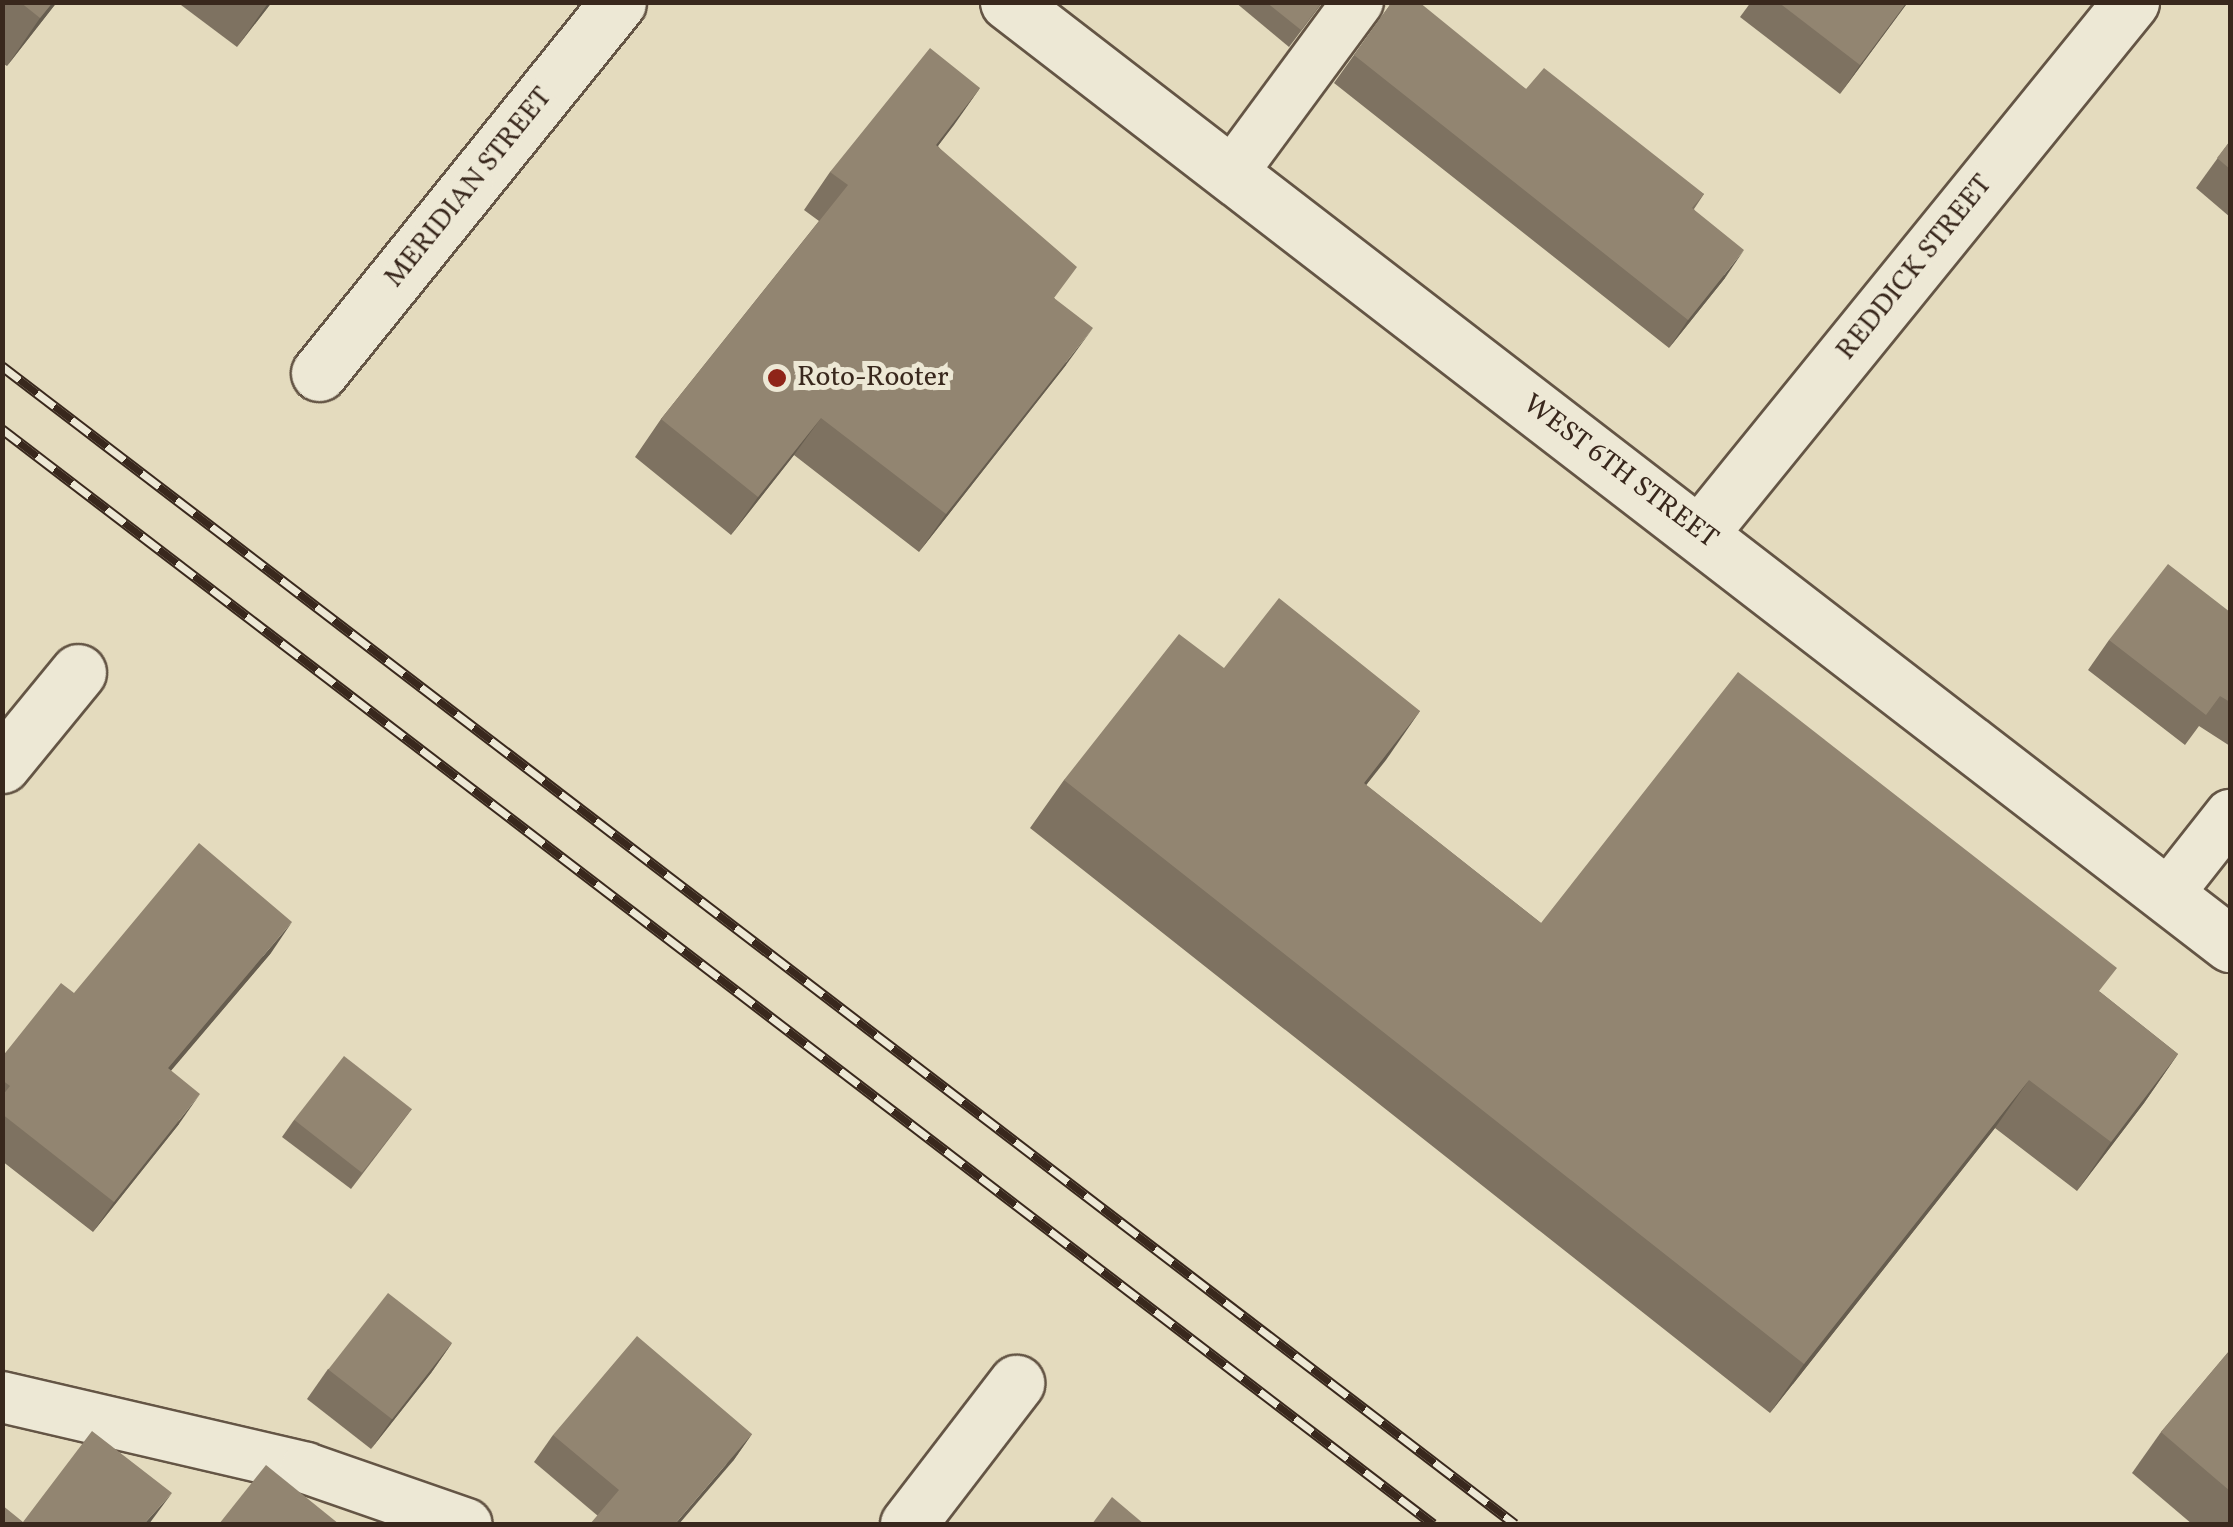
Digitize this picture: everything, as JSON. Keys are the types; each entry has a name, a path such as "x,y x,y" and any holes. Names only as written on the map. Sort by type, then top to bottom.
{"street":[{"name":"MERIDIAN STREET","path":"319,372 618,2"},
{"name":"WEST 6TH STREET","path":"1008,2 2230,944"},
{"name":"REDDICK STREET","path":"1700,533 2131,2"},
{"path":"2,765 78,672"},
{"path":"908,1524 1016,1383"}],"lane":[{"path":"1231,174 1358,2"},
{"path":"2167,895 2230,815"},
{"path":"2,1397 306,1468 467,1524"}],"building":[{"path":"20,2 53,2 40,18"},
{"path":"1266,2 1322,2 1301,30"},
{"path":"1392,2 1419,2 1526,89 1544,68 1704,194 1692,208 1744,250 1688,320 1354,55"},
{"path":"1778,2 1907,2 1860,65"},
{"path":"930,48 980,88 936,145 1077,267 1054,298 1093,328 946,514 821,418 758,497 661,419 848,185 830,172"},
{"path":"2230,141 2230,169 2217,158"},
{"path":"2168,564 2230,612 2230,702 2220,696 2206,715 2109,640"},
{"path":"1279,598 1420,711 1364,783 1541,923 1738,672 2117,968 2099,991 2178,1054 2111,1142 2029,1080 1804,1364 1064,780 1179,634 1224,668"},
{"path":"199,843 292,922 168,1068 200,1094 114,1202 2,1114 2,1096 10,1086 2,1080 2,1057 61,983 74,993"},
{"path":"344,1056 412,1109 362,1173 294,1120"},
{"path":"388,1293 452,1343 392,1419 328,1369"},
{"path":"637,1336 752,1434 675,1524 590,1524 619,1490 553,1435"},
{"path":"2230,1350 2230,1491 2161,1432"},
{"path":"92,1431 172,1493 144,1524 2,1524 2,1505 23,1522"},
{"path":"266,1465 339,1524 219,1524"},
{"path":"1112,1497 1144,1524 1092,1524"}],"railway":[{"path":"2,366 1515,1524"},
{"path":"2,429 1433,1524"}],"place":[{"name":"Roto-Rooter","path":"777,378"}]}
